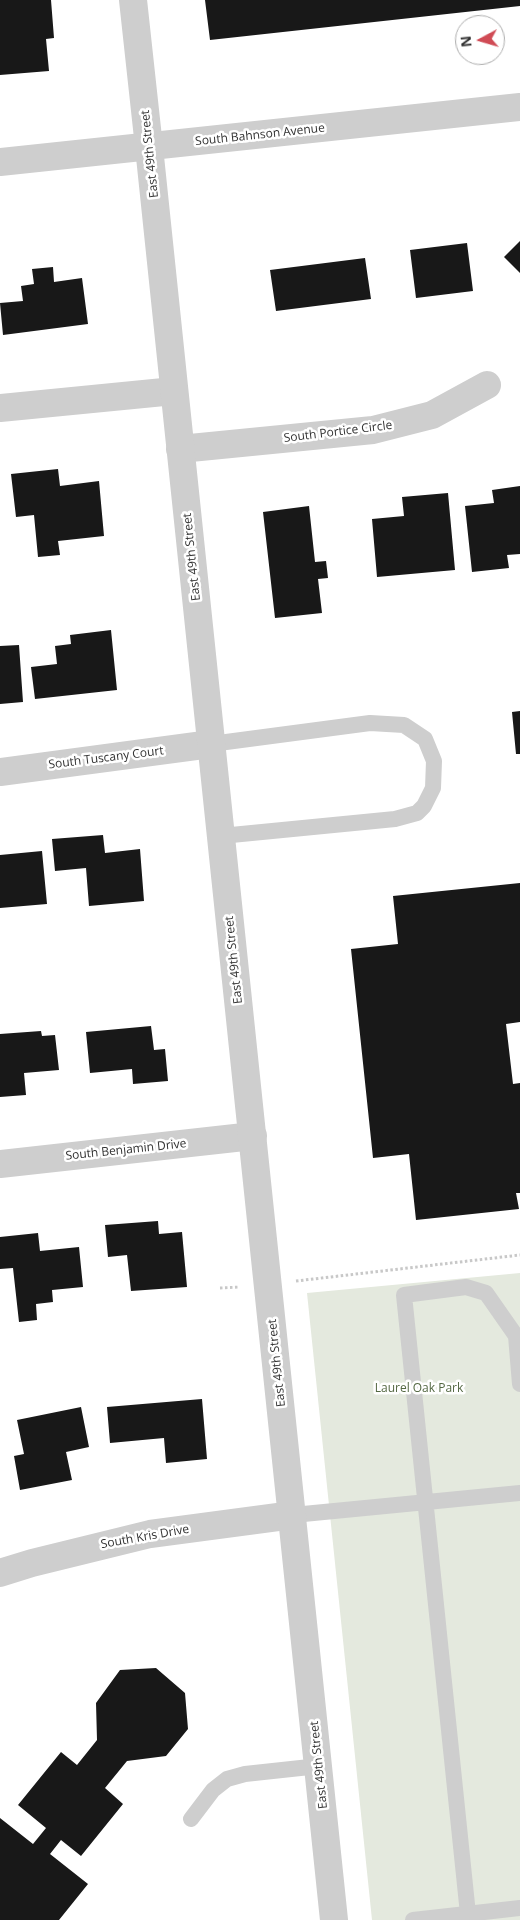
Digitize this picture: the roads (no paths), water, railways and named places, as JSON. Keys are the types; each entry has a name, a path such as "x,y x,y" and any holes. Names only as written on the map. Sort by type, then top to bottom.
{"street":[{"name":"East 49th Street","path":"133,0 269,1284 334,1920"},
{"name":"South Bahnson Avenue","path":"0,162 520,107"},
{"name":"South Portice Circle","path":"180,449 373,430 432,415 487,385"},
{"path":"0,408 174,391"},
{"name":"South Tuscany Court","path":"0,772 211,744"},
{"name":"South Benjamin Drive","path":"0,1164 253,1136"},
{"name":"South Kris Drive","path":"0,1573 32,1562 150,1534 293,1515"}],"lane":[{"path":"211,744 370,723 404,725 425,739 434,761 433,788 424,806 417,813 395,819 221,836"},
{"path":"468,1914 404,1295 466,1287 486,1293 516,1336 520,1384"},
{"path":"293,1515 520,1493"},
{"path":"191,1819 213,1790 227,1779 245,1774 319,1766"},
{"path":"413,1920 520,1908"}],"park label":[{"name":"Laurel Oak Park","path":"419,1389"}]}
